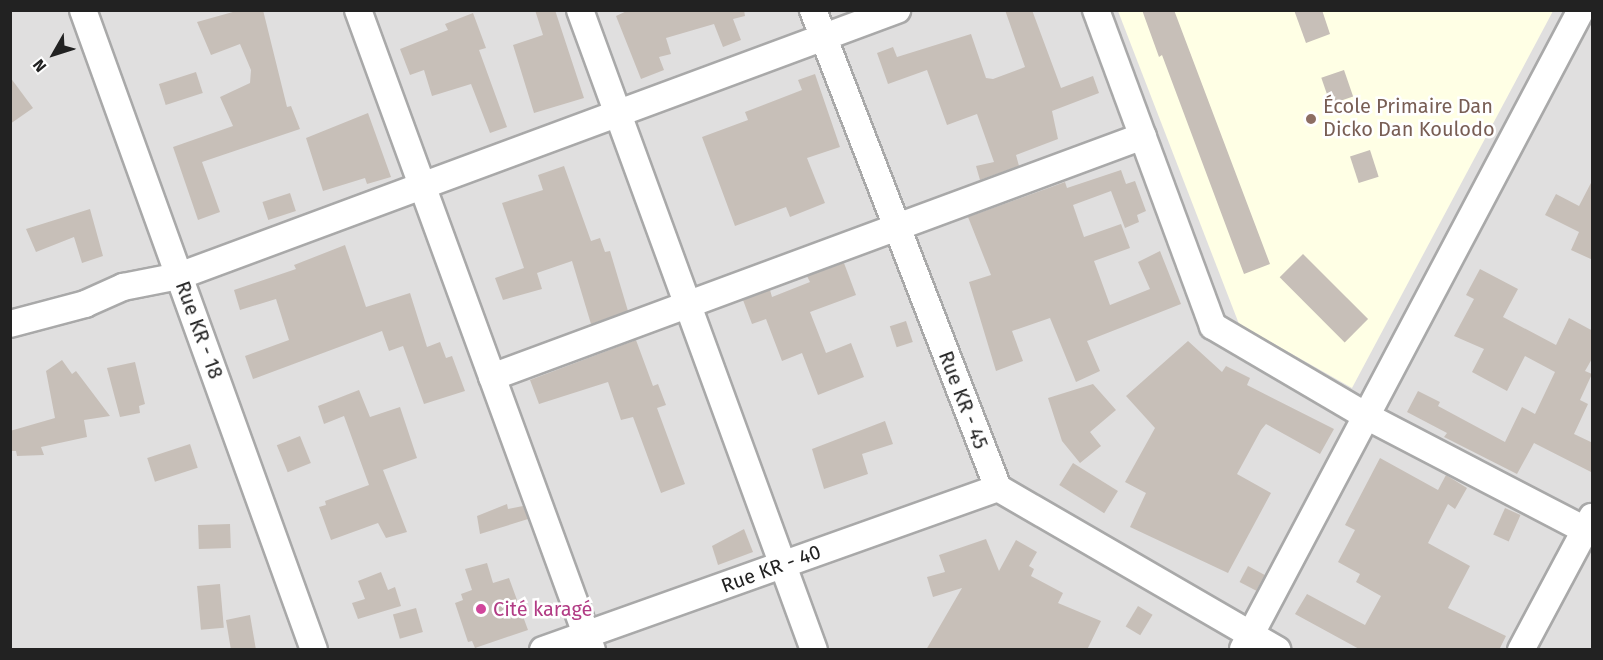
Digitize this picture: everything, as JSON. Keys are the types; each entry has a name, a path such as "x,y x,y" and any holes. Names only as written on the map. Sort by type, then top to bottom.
{"street":[{"name":"Rue KR - 18","path":"83,10 314,650"},
{"path":"358,10 589,642"},
{"path":"580,10 785,564 814,650"},
{"name":"Rue KR - 45","path":"813,10 998,488"},
{"path":"10,324 85,304 123,287 179,276 897,10"},
{"path":"1096,10 1213,326 1368,417 1589,523 1521,650"},
{"path":"1247,642 1368,417 1581,10"},
{"path":"492,376 897,230 1143,136"},
{"path":"998,488 1247,642 1277,650"},
{"name":"Rue KR - 40","path":"543,650 589,642 785,564 998,488"}],"shaded area":[{"path":"11,11 1592,11 1592,649 11,649"},
{"path":"1118,11 1553,11 1352,388 1239,324"}],"building":[{"path":"240,10 263,10 287,107 291,106 300,129 202,162 220,212 198,220 173,147 233,126 220,97 250,83 251,70 240,44 211,55 197,22"},
{"path":"535,10 555,10 584,98 534,113 513,45 543,35"},
{"path":"629,10 744,10 745,16 733,19 741,40 723,47 714,24 666,38 671,54 659,57 664,70 641,79 616,16"},
{"path":"1005,10 1032,10 1061,88 1093,76 1099,93 1052,111 1058,139 1016,155 1019,166 980,180 976,166 994,162 977,114 947,125 927,70 888,84 877,53 893,47 897,57 971,34 986,78 993,79 1025,67"},
{"path":"1142,10 1174,10 1270,264 1244,274 1162,55 1159,57"},
{"path":"1294,10 1322,10 1330,34 1306,43"},
{"path":"473,13 486,48 479,50 507,127 490,133 471,84 432,96 424,70 410,75 400,49 448,30 445,24"},
{"path":"1344,70 1353,96 1330,104 1321,78"},
{"path":"196,72 203,93 166,105 159,84"},
{"path":"815,74 840,147 807,158 825,203 790,217 786,207 735,226 702,137 748,120 745,112 802,90 798,80"},
{"path":"10,77 33,108 10,124"},
{"path":"368,113 391,177 367,184 365,178 323,191 306,138"},
{"path":"1370,150 1379,177 1359,183 1350,156"},
{"path":"564,166 591,241 600,238 605,252 610,251 628,311 591,324 572,261 537,273 542,289 503,300 495,278 524,268 502,203 543,190 538,175"},
{"path":"1121,170 1126,184 1135,181 1146,211 1137,215 1139,222 1125,228 1111,191 1073,205 1084,237 1121,224 1130,248 1094,261 1110,305 1150,289 1138,262 1160,251 1181,304 1087,341 1100,371 1076,382 1050,318 1012,331 1023,361 996,371 969,282 991,275 968,217 1065,182 1067,188"},
{"path":"1593,179 1593,260 1571,250 1579,232 1545,215 1556,194 1579,206"},
{"path":"290,193 296,211 268,220 262,202"},
{"path":"90,209 103,256 82,263 74,237 36,252 26,229"},
{"path":"345,245 366,307 410,293 427,347 440,342 446,358 452,356 465,391 424,404 403,346 389,351 382,331 253,379 245,356 289,340 276,299 240,310 234,290 296,269 294,265"},
{"path":"1303,254 1368,319 1345,342 1280,277"},
{"path":"844,263 856,295 810,312 826,353 851,343 864,377 818,395 802,353 782,361 766,319 752,324 743,300 770,290 772,297 810,282 807,276"},
{"path":"1480,269 1518,289 1503,317 1556,345 1569,318 1593,331 1593,357 1585,371 1592,374 1580,400 1588,404 1574,434 1593,443 1593,473 1534,443 1517,474 1444,437 1447,433 1407,412 1418,391 1440,402 1438,406 1505,442 1522,407 1535,414 1555,372 1525,356 1507,391 1472,372 1484,349 1454,336 1474,299 1466,295"},
{"path":"906,321 913,342 897,347 890,326"},
{"path":"636,340 653,386 658,384 666,405 657,408 685,484 661,493 633,417 621,420 608,382 539,404 530,380"},
{"path":"1188,341 1222,372 1226,366 1250,378 1247,385 1334,429 1320,454 1266,424 1261,430 1237,474 1271,493 1228,573 1130,527 1146,493 1125,482 1155,428 1126,396"},
{"path":"62,360 72,374 76,371 110,416 84,420 87,437 41,447 44,455 17,456 16,451 10,451 10,431 55,418 46,371"},
{"path":"135,362 145,404 139,406 140,413 120,417 107,368"},
{"path":"1093,384 1116,410 1090,432 1101,446 1080,463 1062,441 1048,398"},
{"path":"359,390 370,417 400,407 417,458 383,470 407,532 386,538 378,523 331,540 319,507 326,505 325,501 369,485 344,416 324,424 318,406"},
{"path":"885,421 893,444 862,454 868,474 824,489 812,449"},
{"path":"300,436 311,463 288,472 277,445"},
{"path":"190,444 198,468 155,482 147,458"},
{"path":"1380,458 1438,490 1446,475 1467,488 1455,509 1448,504 1428,543 1470,566 1448,608 1506,636 1499,650 1361,650 1295,614 1307,594 1365,625 1381,596 1356,582 1360,574 1338,562 1355,530 1345,525"},
{"path":"1073,463 1118,491 1104,513 1059,485"},
{"path":"507,504 508,509 523,506 528,519 480,534 477,516"},
{"path":"1505,508 1521,515 1509,541 1493,534"},
{"path":"230,524 231,548 199,549 198,525"},
{"path":"744,529 753,552 718,565 712,546"},
{"path":"986,539 999,571 1016,540 1037,552 1029,566 1034,569 1031,576 1063,593 1058,603 1101,621 1087,650 926,650 962,588 933,597 927,577 945,572 939,555"},
{"path":"487,563 493,583 509,578 528,630 475,648 472,641 468,642 455,603 463,600 461,594 472,590 465,569"},
{"path":"1248,566 1265,575 1256,591 1240,582"},
{"path":"381,572 388,590 395,587 401,606 358,619 352,603 365,599 358,581"},
{"path":"220,584 224,628 201,630 197,586"},
{"path":"1138,606 1153,615 1140,635 1126,627"},
{"path":"416,608 423,632 400,639 393,615"},
{"path":"250,615 256,650 231,650 226,620"}],"place":[{"name":"École Primaire Dan Dicko Dan Koulodo","path":"1311,119"},
{"name":"Cité karagé","path":"481,609"}]}
